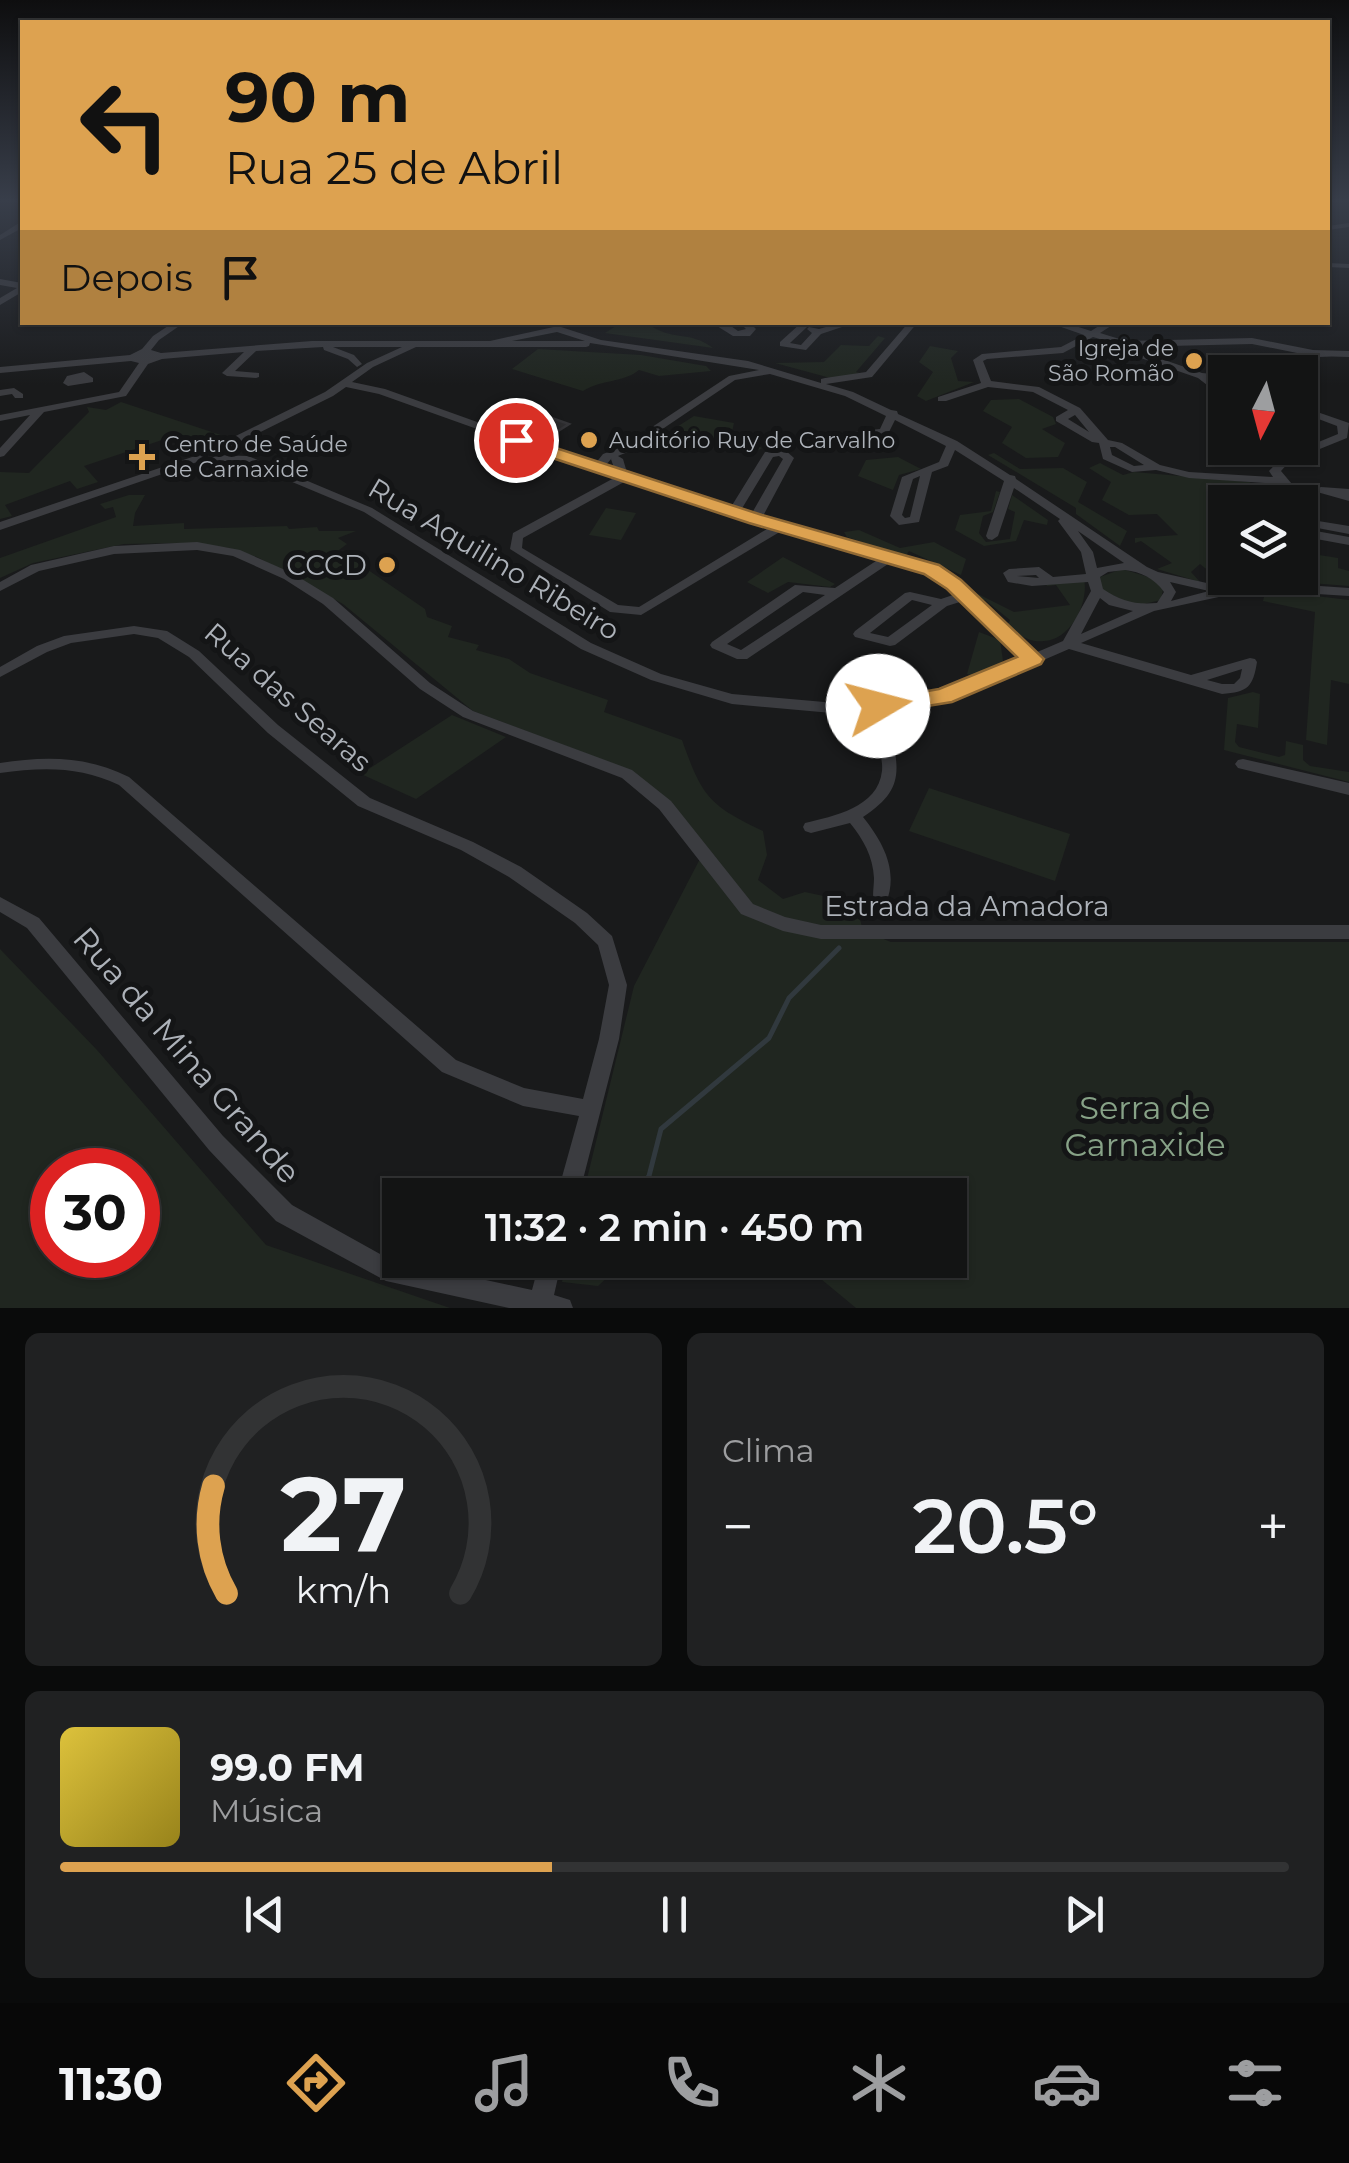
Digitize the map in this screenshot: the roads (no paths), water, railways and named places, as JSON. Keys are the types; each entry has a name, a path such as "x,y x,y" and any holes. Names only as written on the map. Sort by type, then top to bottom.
{"street":[{"path":"0,418 122,394 156,338 176,325"},
{"path":"724,325 736,334 747,334 752,329 747,325"},
{"path":"800,325 783,344 803,348 818,332 840,326"},
{"path":"803,325 818,332"},
{"path":"848,394 911,325"},
{"path":"1061,325 1119,342 1228,340 1276,344 1311,353"},
{"path":"1065,326 1070,325"},
{"path":"987,384 978,360 986,356 1063,350 1110,325"},
{"path":"539,344 532,340 540,328"},
{"path":"494,342 540,328 565,329 600,343"},
{"path":"558,344 567,341 565,329"},
{"path":"1059,340 1075,345"},
{"path":"1149,358 1153,350 1228,340"},
{"path":"0,370 254,347 427,342 600,343 722,359 848,394 953,443 1011,478 1150,573 1170,592 1155,607 1119,606 1095,582 1086,552 1054,508"},
{"path":"199,458 346,384 361,368 427,342"},
{"path":"1119,342 1121,348 1208,379"},
{"path":"361,368 364,350 373,343"},
{"path":"312,344 340,352 361,368"},
{"path":"254,347 227,373 256,375"},
{"path":"1261,350 1349,354"},
{"path":"1306,355 1311,353"},
{"path":"722,359 732,378"},
{"path":"596,469 732,378 778,372"},
{"path":"1202,376 1208,377"},
{"path":"809,381 865,379"},
{"path":"865,379 880,407"},
{"path":"346,384 382,392 623,478 931,570 1033,659"},
{"path":"942,400 987,384 1035,389 1076,410 1103,443"},
{"path":"1076,410 1060,418 1156,468 1190,475 1279,480"},
{"path":"2,451 40,412"},
{"path":"883,432 894,413"},
{"path":"1318,416 1345,425 1344,436 1318,444"},
{"path":"244,458 252,434"},
{"path":"927,471 944,464 953,443"},
{"path":"734,512 769,454 781,452 788,458 756,519"},
{"path":"570,460 617,455"},
{"path":"617,455 623,478"},
{"name":"Rua Aquilino Ribeiro","path":"0,526 199,458 244,458 368,510 547,624 656,678 732,699 847,709 909,704 944,696 1155,607 1212,595"},
{"path":"1280,465 1275,471 1283,485"},
{"path":"623,478 517,536 516,549 614,609 641,611 779,526"},
{"path":"992,536 1011,478"},
{"path":"746,492 768,496"},
{"path":"1318,528 1349,530"},
{"path":"1318,532 1349,541"},
{"name":"Estrada da Amadora","path":"0,587 35,568 114,550 198,546 253,561 328,600 426,686 468,714 627,774 665,804 747,909 783,924 822,932 1349,932"},
{"path":"838,592 800,588 717,645 742,656 838,592 890,557"},
{"path":"1191,680 1068,644 1095,582 1114,566 1208,588"},
{"path":"1049,580 1095,582"},
{"path":"1318,591 1349,592"},
{"path":"942,603 910,596 860,634 890,642 942,603 964,596"},
{"name":"Rua das Searas","path":"0,673 42,649 70,639 134,630 162,634 194,654 273,728 364,802 483,854 582,918 606,941 618,984 612,1025 572,1178"},
{"path":"884,736 909,704"},
{"path":"811,827 833,826 852,815 880,795 890,774 884,736 847,709"},
{"path":"0,768 74,764 93,766 124,781 449,1066 524,1098 590,1109"},
{"path":"1243,764 1349,789"},
{"path":"852,815 872,837 886,876 880,898"},
{"name":"Rua da Mina Grande","path":"0,904 33,923 216,1143 284,1213 386,1270 551,1306"},
{"path":"551,1278 551,1306"}],"waterway":[{"path":"647,1178 661,1129 769,1038 789,998 839,948"}],"place":[{"name":"Igreja de São Romão","path":"1194,361"},
{"name":"Auditório Ruy de Carvalho","path":"589,440"},
{"name":"Centro de Saúde de Carnaxide","path":"142,457"},
{"name":"CCCD","path":"387,565"}],"park label":[{"name":"Serra de Carnaxide","path":"1145,1126"}]}
